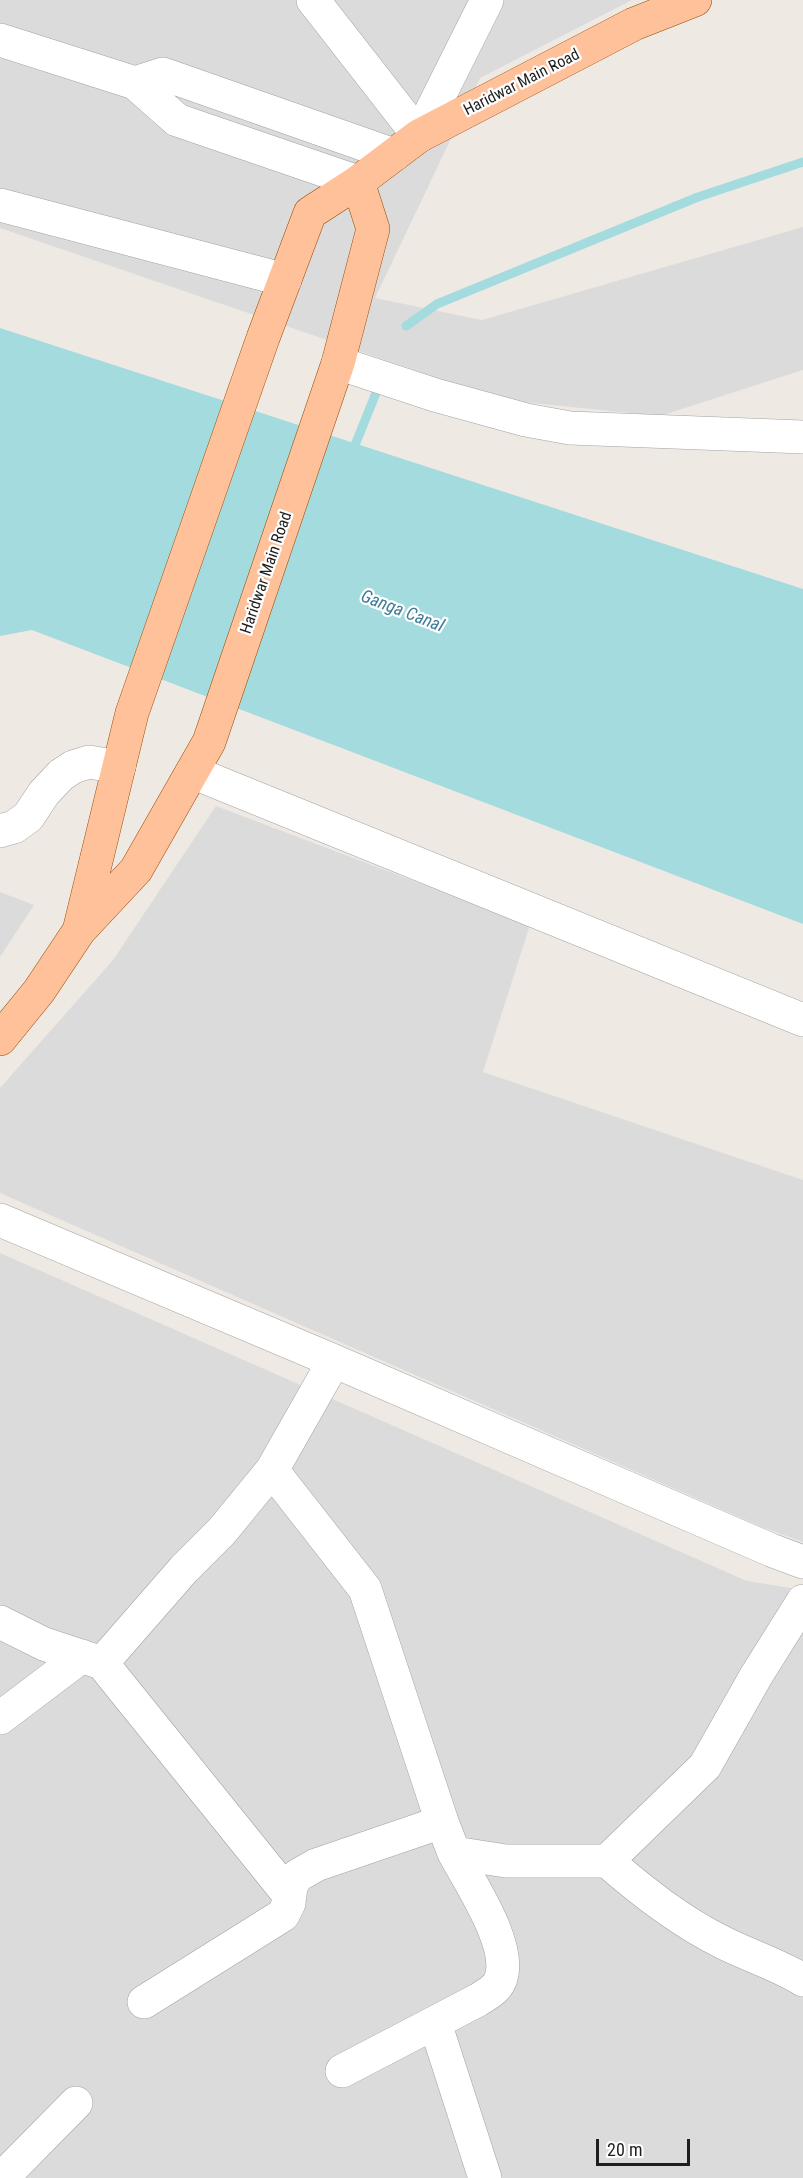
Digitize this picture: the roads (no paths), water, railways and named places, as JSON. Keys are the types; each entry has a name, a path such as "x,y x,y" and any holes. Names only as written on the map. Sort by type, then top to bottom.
{"main road":[{"name":"Haridwar Main Road","path":"79,931 132,713 263,338 310,213 407,146 634,24 695,0"},
{"name":"Haridwar Main Road","path":"0,1039 39,991 79,931 136,870 209,742 335,375 373,229 358,182"}],"street":[{"path":"313,0 407,146"},
{"path":"407,146 487,0"},
{"path":"0,40 135,83 177,120 358,182"},
{"path":"135,83 163,74 407,146"},
{"path":"0,205 285,280"},
{"path":"335,375 435,395 526,420 570,428 803,437"},
{"path":"0,831 14,827 28,817 44,793 61,775 73,767 89,762 119,767"},
{"path":"192,772 803,1020"},
{"path":"0,1220 803,1562"},
{"path":"0,1718 92,1660 222,1531 272,1470 333,1361"},
{"path":"272,1470 365,1589 442,1822 454,1853 499,1939 503,1965 501,1979 495,1989 478,2001 342,2071"},
{"path":"607,1861 705,1766 756,1676 803,1601"},
{"path":"0,1622 44,1644 92,1660 289,1895"},
{"path":"144,2002 283,1915 297,1876 316,1865 442,1822"},
{"path":"454,1853 506,1861 607,1861 649,1896 722,1942 803,1980"},
{"path":"435,2023 485,2178"},
{"path":"2,2178 76,2103"}],"water":[{"name":"Ganga Canal","path":"0,328 803,589 803,924 32,630 0,636"}],"waterway":[{"path":"406,326 437,304 698,197 803,162"},
{"path":"351,455 376,393"}]}
